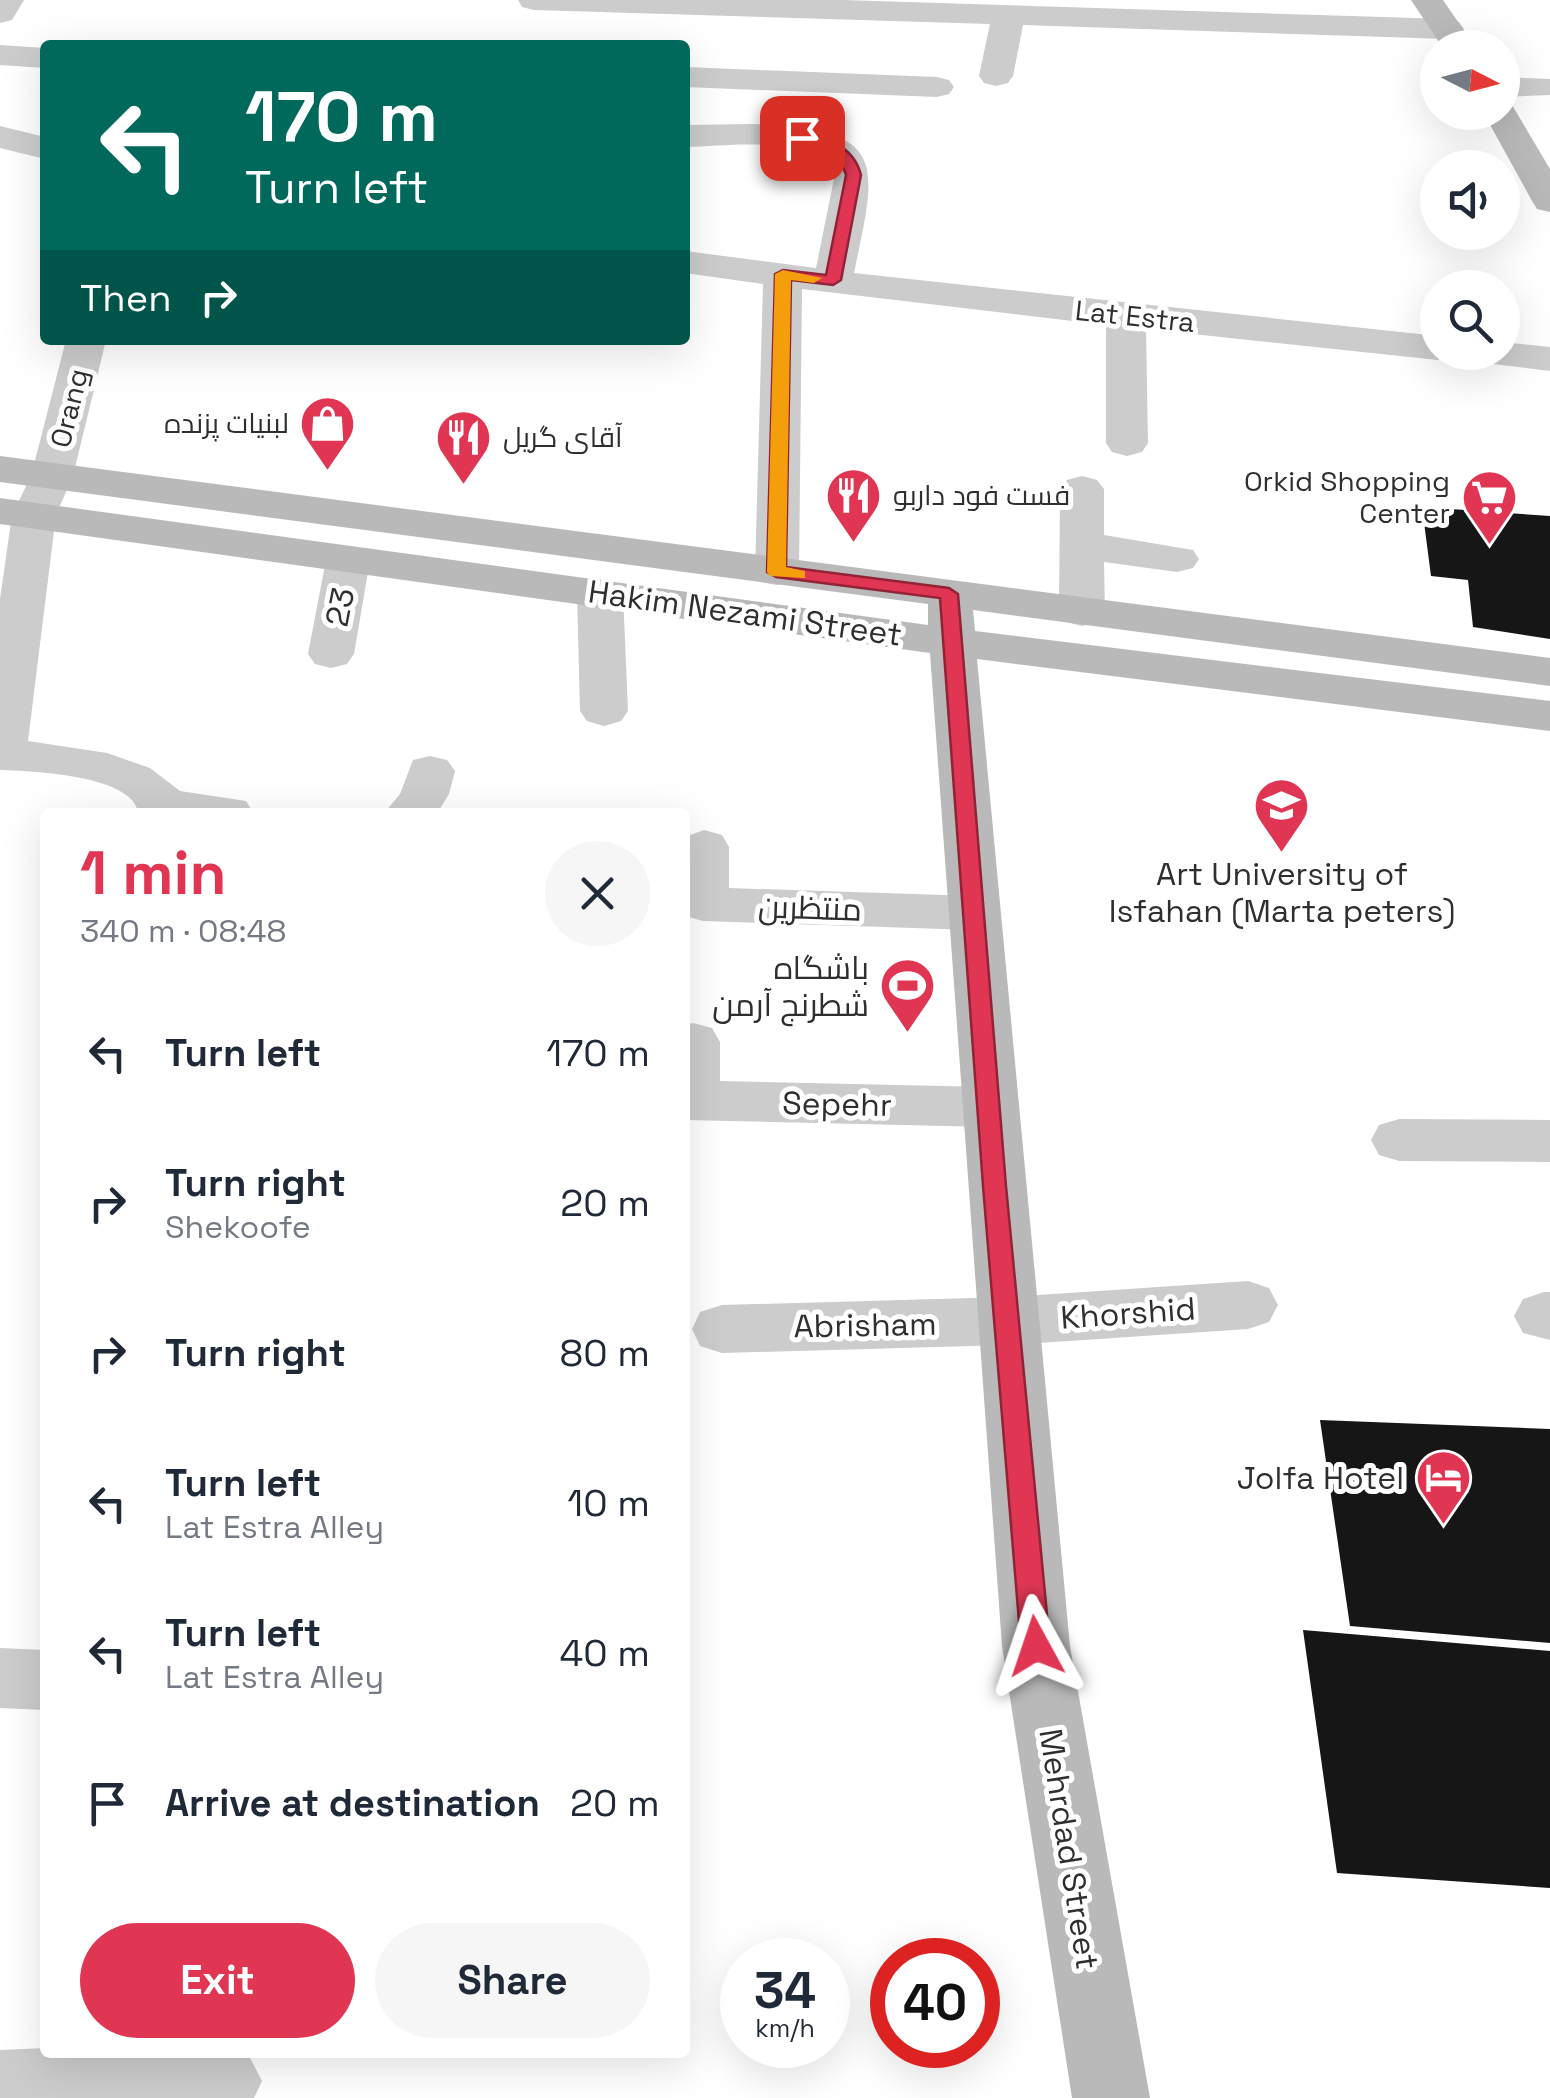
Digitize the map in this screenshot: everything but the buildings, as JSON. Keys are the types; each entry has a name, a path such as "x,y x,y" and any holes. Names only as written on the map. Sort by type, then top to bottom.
{"main road":[{"path":"1428,0 1449,30"},
{"path":"1510,130 1550,202"},
{"name":"Hakim Nezami Street","path":"0,469 29,501 348,560 600,593 952,618 1550,716"},
{"name":"Hakim Nezami Street","path":"29,501 776,572 952,618 1082,612 1550,672"},
{"name":"Mehrdad Street","path":"952,618 988,1107 1036,1646 1111,2098"}],"street":[{"path":"0,13 8,0"},
{"path":"534,0 973,7 1008,15 1420,36"},
{"path":"729,78 730,4"},
{"path":"996,76 1008,15"},
{"path":"0,55 40,58"},
{"path":"690,78 937,87"},
{"path":"1520,87 1539,87"},
{"path":"690,136 802,138 834,146 841,152 853,175 833,280"},
{"path":"0,137 40,147"},
{"name":"Lat Estra","path":"690,263 1126,316 1420,346"},
{"path":"776,572 783,274"},
{"path":"1126,316 1127,443"},
{"name":"Orang","path":"1,755 29,501 84,345"},
{"path":"1520,356 1550,360"},
{"path":"1082,489 1082,612"},
{"path":"1082,545 1177,559"},
{"name":"23","path":"331,654 348,560"},
{"path":"600,593 604,710"},
{"path":"1,755 68,763 140,781 163,808"},
{"name":"منتظرین","path":"704,847 703,904 974,913"},
{"path":"690,1077 693,1042"},
{"name":"Sepehr","path":"690,1100 988,1107"},
{"path":"1399,1140 1550,1140"},
{"name":"Khorshid","path":"1007,1321 1248,1305"},
{"name":"Abrisham","path":"722,1328 1007,1321"},
{"path":"0,1678 40,1680"},
{"path":"0,2088 223,2077"}],"slow traffic":[{"path":"798,575 776,572 783,274 814,278"}],"place":[{"name":"لبنیات پزنده","path":"328,472"},
{"name":"آقای گریل","path":"464,486"},
{"name":"فست فود داربو","path":"854,544"},
{"name":"Orkid Shopping Center","path":"1489,546"},
{"name":"Art University of Isfahan (Marta peters)","path":"1282,854"},
{"name":"باشگاه شطرنج آرمن","path":"908,1035"},
{"name":"Jolfa Hotel","path":"1443,1527"}],"route":[{"path":"802,138 834,146 850,164 853,175 833,280 783,274 776,572 949,594 994,1186 1036,1646"}]}
